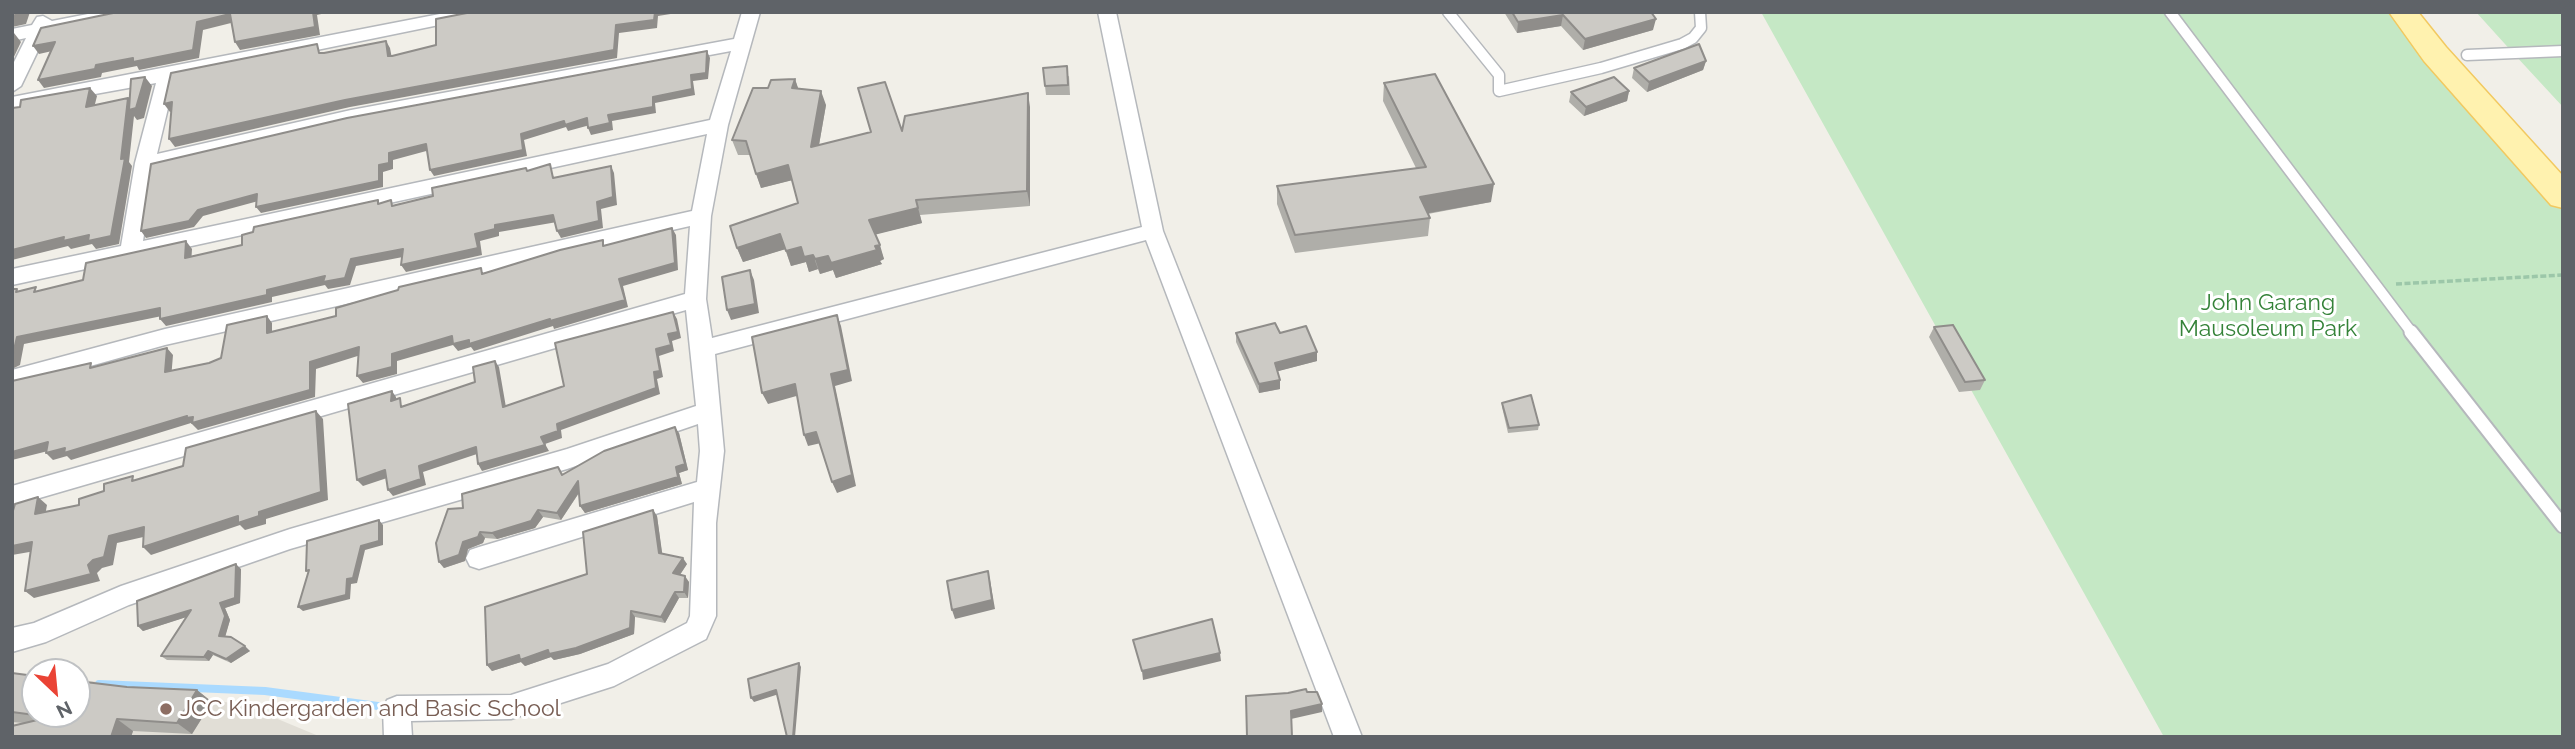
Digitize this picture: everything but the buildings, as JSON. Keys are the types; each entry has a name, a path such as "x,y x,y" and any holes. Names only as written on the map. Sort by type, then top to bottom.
{"main road":[{"path":"2403,12 2435,54 2563,197"},
{"path":"2434,12 2467,55 2563,160"}],"street":[{"path":"12,86 48,12"},
{"path":"12,35 126,12"},
{"path":"12,103 167,75 478,12"},
{"path":"398,737 397,709 511,707 614,674 676,645 697,631 704,616 704,523 712,451 710,411 695,299 701,216 718,125 751,12"},
{"path":"1107,12 1153,231 1348,737"},
{"path":"145,163 351,116 741,43"},
{"path":"131,252 145,163 167,75"},
{"path":"12,277 718,125"},
{"path":"12,379 165,337 701,216"},
{"path":"703,349 1153,231"},
{"path":"12,496 695,299"},
{"path":"12,640 37,634 121,597 290,539 567,459 710,411"},
{"path":"479,558 708,488"}],"lane":[{"path":"1448,12 1499,75 1499,91 1601,68 1682,44 1693,38 1702,28 1700,12"},
{"path":"2170,12 2374,285 2563,526"},
{"path":"2467,55 2563,51"}],"path":[{"path":"2374,285 2563,275"}],"shaded area":[{"name":"JCC Kindergarden and Basic School","path":"12,678 21,692 21,728 91,728 91,681 244,705 321,737 12,737"}],"green space":[{"name":"John Garang Mausoleum Park","path":"1761,12 2395,12 2563,206 2563,737 2164,737"},
{"path":"2476,12 2563,12 2563,107 2514,54"}],"waterway":[{"path":"99,684 265,691 393,708"}],"place":[{"name":"JCC Kindergarden and Basic School","path":"166,709"}]}
